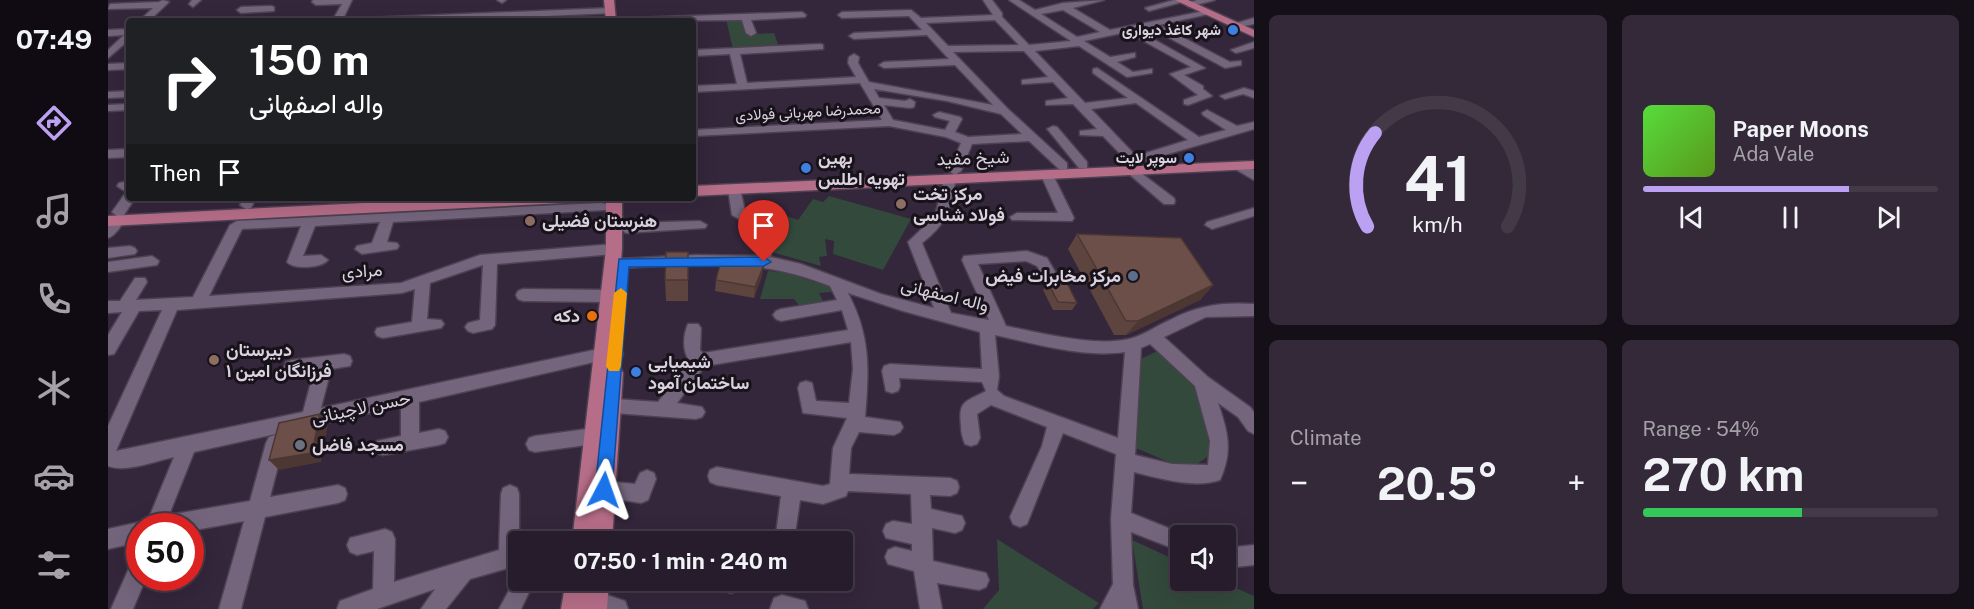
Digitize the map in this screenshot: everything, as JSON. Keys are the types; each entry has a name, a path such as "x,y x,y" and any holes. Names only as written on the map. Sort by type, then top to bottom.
{"main road":[{"path":"1184,2 1254,34"},
{"name":"شیخ مفید","path":"953,175 1047,175 1254,157"},
{"name":"شیخ مفید","path":"696,182 763,183 953,175 1083,165 1246,166"},
{"name":"شیخ مفید","path":"696,191 734,189 763,183"},
{"path":"112,220 339,201"},
{"path":"274,207 426,210 529,201"},
{"path":"609,354 609,296 626,228 626,201"},
{"path":"590,531 604,490 604,405 618,256 608,203"},
{"path":"587,531 594,436 604,405"}],"street":[{"path":"234,18 250,0"},
{"path":"316,2 347,0 338,18"},
{"path":"987,0 998,13 998,17 1025,47 1106,132 1134,167 1169,201"},
{"path":"1013,0 1131,75 1148,71"},
{"path":"1053,0 1110,33"},
{"path":"1033,13 1100,0"},
{"path":"1149,8 1211,0"},
{"path":"110,7 164,3"},
{"path":"147,18 164,3"},
{"path":"241,10 271,9"},
{"path":"440,18 610,11"},
{"path":"945,49 1025,47 1077,41 1206,12"},
{"path":"842,15 911,13 1004,111 1063,166"},
{"path":"696,19 802,15"},
{"path":"746,17 750,33"},
{"path":"920,21 998,17"},
{"path":"1168,20 1185,29"},
{"path":"1235,26 1254,21"},
{"path":"1150,24 1230,66 1237,63"},
{"path":"1129,29 1200,68 1175,74 1199,87 1195,89 1207,96 1188,102"},
{"path":"855,36 930,32"},
{"path":"108,33 126,34"},
{"path":"1098,35 1114,44"},
{"path":"110,53 126,37"},
{"path":"696,53 820,47"},
{"path":"1236,50 1252,47"},
{"path":"110,53 126,51"},
{"path":"734,51 743,87"},
{"path":"1157,59 1176,54"},
{"path":"1080,57 1098,55"},
{"path":"1108,61 1132,55"},
{"path":"854,57 853,63 889,123"},
{"path":"884,65 956,62"},
{"path":"108,67 126,66"},
{"path":"1097,71 1198,142"},
{"path":"1026,82 1056,79"},
{"path":"696,89 864,82 1004,111"},
{"path":"1225,96 1244,91 1254,95"},
{"path":"108,95 126,94"},
{"path":"1050,103 1079,104 1136,100"},
{"path":"876,101 910,105 910,102"},
{"path":"108,108 126,107"},
{"path":"1157,114 1175,110"},
{"path":"1207,113 1236,131"},
{"path":"939,115 956,119 949,134"},
{"name":"محمدرضا مهربانی فولادی","path":"696,133 889,123 949,134 967,141 1030,137"},
{"path":"1134,167 1140,159 1254,125"},
{"path":"1053,129 1083,165"},
{"path":"1084,134 1106,132"},
{"path":"944,315 915,242 933,228 941,217 953,175 967,141"},
{"path":"108,154 126,153"},
{"path":"1246,166 1254,176"},
{"path":"1017,217 1067,218 1047,175"},
{"path":"734,189 739,214"},
{"path":"112,220 127,201"},
{"path":"198,303 245,209 310,221 388,217 426,210 608,203"},
{"path":"764,262 768,212"},
{"path":"1212,225 1254,212"},
{"path":"362,249 385,247 388,217"},
{"path":"310,221 294,262 321,260"},
{"path":"626,228 700,225"},
{"path":"108,253 130,250"},
{"name":"واله اصفهانی","path":"618,256 764,262 794,267 876,297 944,315 1037,338 1101,347 1133,346 1203,312 1223,309 1254,310"},
{"name":"مرادی","path":"108,307 198,303 402,288 463,264 490,259 618,256"},
{"path":"1054,282 1042,262 1027,256 969,260 993,327 991,376 993,396 999,401 1057,423 1125,455 1172,472 1212,474 1219,464 1218,436 1202,382"},
{"path":"473,327 487,324 490,259"},
{"path":"108,267 152,261"},
{"path":"419,326 423,281"},
{"path":"108,349 141,282"},
{"path":"717,476 823,495 839,490 842,448 855,418 861,369 857,335 835,282"},
{"path":"523,295 609,296"},
{"path":"108,446 172,304"},
{"path":"781,315 846,304"},
{"path":"383,332 436,324"},
{"path":"693,328 692,352 700,360"},
{"path":"663,409 700,360 857,335"},
{"path":"1152,336 1202,382 1244,412 1254,426"},
{"path":"1127,609 1123,585 1121,519 1133,346"},
{"name":"حسن لاچینانی","path":"108,456 114,460 126,459 187,447 609,354"},
{"path":"292,367 344,361"},
{"path":"310,419 324,365"},
{"path":"892,386 890,371 991,376"},
{"path":"806,388 809,408 894,427"},
{"path":"971,438 968,410 993,396"},
{"path":"410,397 410,442"},
{"path":"604,405 696,412"},
{"path":"1020,517 1052,446 1057,423"},
{"path":"230,609 280,426"},
{"path":"535,444 594,436"},
{"path":"383,447 439,437"},
{"path":"160,513 187,447"},
{"path":"604,490 641,494 646,479"},
{"path":"839,483 950,487"},
{"path":"920,485 923,566 931,609"},
{"path":"785,531 792,490"},
{"path":"204,519 338,494"},
{"path":"510,494 512,531"},
{"path":"1121,519 1170,537"},
{"path":"893,531 956,523"},
{"path":"108,539 126,535"},
{"path":"357,545 385,539 384,596"},
{"path":"1236,557 1254,555"},
{"path":"895,557 979,580"},
{"path":"348,609 508,558"},
{"path":"432,609 463,571"},
{"path":"1111,609 1123,585"},
{"path":"122,609 130,591"},
{"path":"510,609 519,591"},
{"path":"781,609 782,606 797,609"}],"green space":[{"path":"726,19 744,19 749,34 774,33 779,47 733,49"},
{"path":"829,196 911,219 883,270 833,254 834,241 825,239 827,256 819,257 821,266 768,251 772,211 798,220 813,199 823,202"},
{"path":"768,271 787,273 830,287 833,292 819,293 825,305 801,308 794,299 760,299"},
{"path":"1160,350 1198,386 1211,454 1197,464 1171,463 1136,448 1138,360"},
{"path":"997,539 1099,603 1093,609 983,609 999,590"},
{"path":"1132,540 1170,557 1170,591 1236,591 1236,588 1254,596 1254,609 1143,609"}],"building":[{"name":"مرکز مخابرات فیض","path":"1077,234 1181,238 1213,285 1138,321 1126,321"},
{"path":"666,252 688,252 688,280 665,280"},
{"path":"721,261 764,265 755,287 716,280"},
{"path":"1048,283 1067,283 1077,303 1058,302"},
{"path":"320,414 312,453 269,460 279,423"}],"slow traffic":[{"path":"614,366 621,293"}],"place":[{"name":"شهر کاغذ دیواری","path":"1233,30"},
{"name":"سوپر لایت","path":"1189,158"},
{"name":"بهین تهویه اطلس","path":"806,168"},
{"name":"مرکز تخت فولاد شناسی","path":"901,204"},
{"name":"هنرستان فضیلی","path":"530,221"},
{"name":"مرکز مخابرات فیض","path":"1133,276"},
{"name":"دکه","path":"592,316"},
{"name":"دبیرستان فرزانگان امین ۱","path":"214,360"},
{"name":"شیمیایی ساختمان آمود","path":"636,372"},
{"name":"مسجد فاضل","path":"300,445"}],"route":[{"path":"604,490 623,262 764,262"}]}
